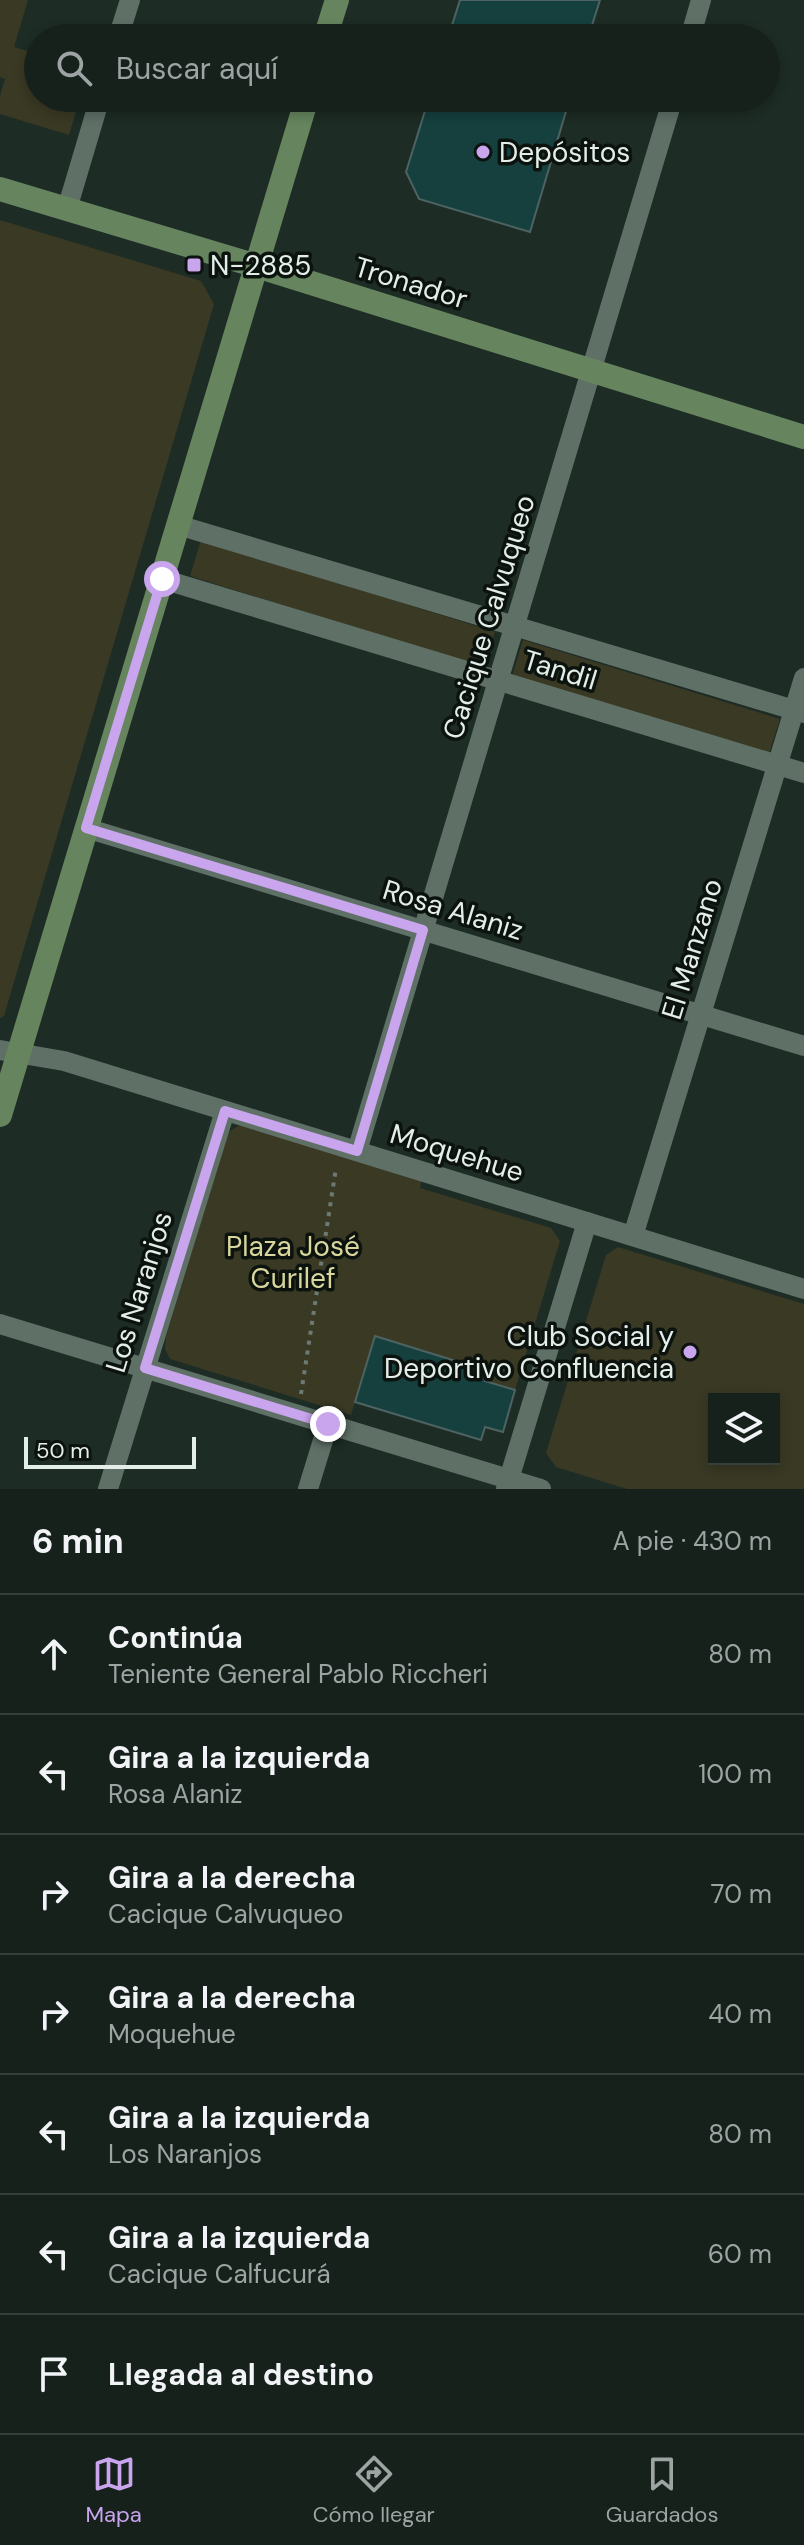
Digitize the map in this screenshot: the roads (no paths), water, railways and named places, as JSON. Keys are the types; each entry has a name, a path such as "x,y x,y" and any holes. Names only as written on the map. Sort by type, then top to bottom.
{"street":[{"path":"122,24 130,0"},
{"path":"329,24 337,0"},
{"path":"694,24 701,0"},
{"path":"67,209 96,112"},
{"path":"0,1115 9,1052 86,828 303,112"},
{"name":"Cacique Calvuqueo","path":"347,1155 423,930 669,112"},
{"name":"Tronador","path":"0,189 804,437"},
{"name":"Tandil","path":"178,525 799,712"},
{"name":"Tandil","path":"162,579 804,773"},
{"name":"El Manzano","path":"633,1236 777,765 799,712 804,678"},
{"name":"Rosa Alaniz","path":"86,828 804,1046"},
{"name":"Moquehue","path":"9,1052 64,1061 225,1111 347,1155 587,1222 804,1289"},
{"name":"Los Naranjos","path":"108,1489 225,1111"},
{"path":"508,1484 587,1222"},
{"path":"0,1324 328,1424 508,1484 541,1489"},
{"path":"308,1489 328,1424"}],"place":[{"name":"Depósitos","path":"483,152"},
{"name":"N-2885","path":"194,265"},
{"name":"Club Social y Deportivo Confluencia","path":"690,1352"}],"park label":[{"name":"Plaza José Curilef","path":"293,1262"}]}
